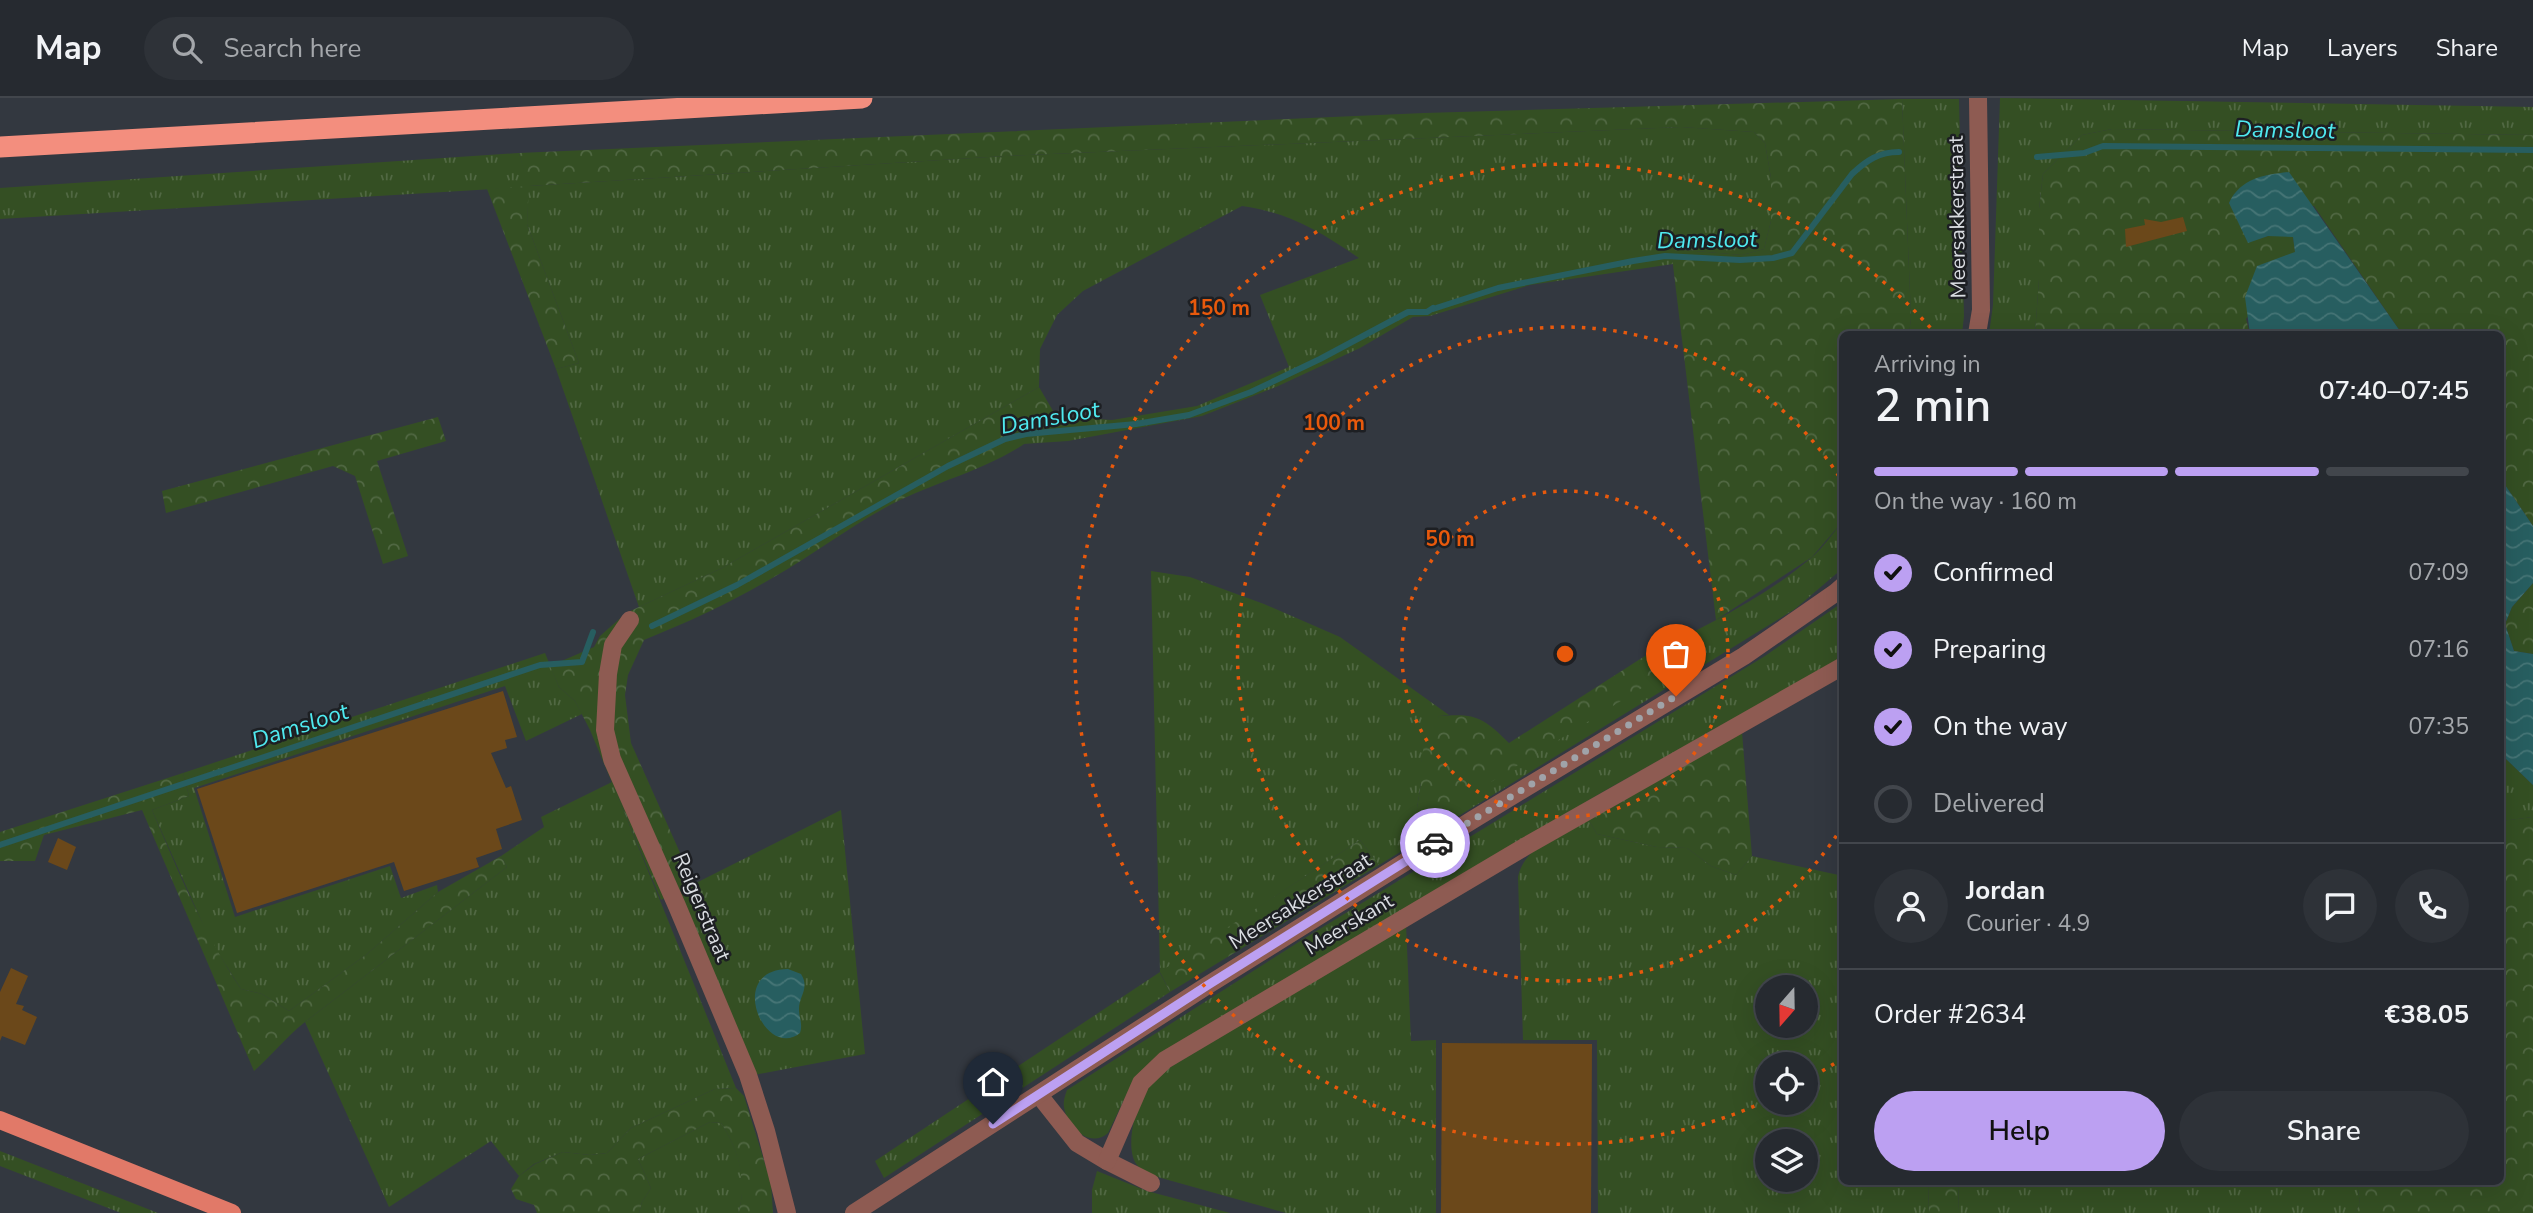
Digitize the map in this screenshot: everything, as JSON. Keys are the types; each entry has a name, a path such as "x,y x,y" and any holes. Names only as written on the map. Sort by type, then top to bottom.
{"highway":[{"path":"0,147 862,98"}],"main road":[{"path":"0,1120 232,1213"}],"street":[{"name":"Meersakkerstraat","path":"1978,98 1981,310 1978,331"},
{"name":"Meersakkerstraat","path":"854,1213 1416,855 1744,656 1839,590"},
{"name":"Reigerstraat","path":"630,620 613,645 608,674 605,730 612,759 748,1075 787,1213"},
{"name":"Meerskant","path":"1107,1161 1141,1083 1164,1060 1514,853 1839,668"},
{"path":"1039,1095 1077,1143 1152,1183"}],"green space":[{"path":"2000,98 2533,107 2533,135 2112,129 2082,135 2043,174 2039,209 2039,279 2035,331 1989,331 1993,305"},
{"path":"1902,99 1959,99 1962,331 1909,331"},
{"path":"1902,99 1909,331 1839,331 1839,526 1812,557 1716,620 1671,249 1742,255 1764,249 1771,221 1771,178 1765,143 1754,132 1681,127 1005,156 529,186 527,224 579,363 556,369 487,189 528,186 519,153 1424,113"},
{"path":"1681,127 1754,132 1765,143 1771,178 1771,221 1764,249 1742,255 1672,249 1673,264 1530,285 1430,316 1413,317 1360,348 1276,387 1202,416 1068,441 1023,444 1046,428 1056,416 1112,420 1197,406 1289,367 1260,295 1359,258 1331,239 1290,218 1242,206 1083,291 1057,315 1040,349 1039,387 722,568 639,607 556,369 579,363 527,224 528,187 0,219 0,188 519,153 529,186 1005,156"},
{"path":"2112,129 2533,135 2533,526 2504,483 2504,331 2400,331 2314,206 2229,202 2248,242 2268,236 2293,236 2295,252 2246,319 2249,331 2035,331 2039,279 2039,209 2043,174 2082,135"},
{"path":"1039,387 1056,416 1039,433 1019,447 974,470 904,498 758,586 644,640 628,675 625,695 631,743 694,884 661,900 590,730 575,701 559,687 550,666 594,647 600,636 626,613 722,568"},
{"path":"438,417 446,441 377,461 408,556 383,564 355,476 333,466 166,513 162,491"},
{"path":"1839,526 1839,571 1795,609 1379,865 1360,840 1160,973 1170,992 884,1178 875,1161 1160,972 1151,571 1190,577 1264,604 1340,637 1449,715 1439,716 1421,762 1417,808 1661,676 1648,654 1712,623 1753,599 1793,573 1824,545"},
{"path":"2533,583 2533,654 2514,651 2505,624 2512,607"},
{"path":"1839,605 1839,660 1606,790 1170,1049 1134,1079 1108,1133 1101,1137 1087,1137 1074,1128 1066,1115 1064,1105 1067,1090 1305,938 1765,656"},
{"path":"545,653 559,687 575,701 582,714 526,741 505,686 194,788 235,917 390,866 401,898 437,885 438,892 367,954 289,1011 262,994 241,989 210,940 152,810 189,796 183,773"},
{"path":"1648,654 1661,676 1422,825 1417,808 1421,762 1426,734 1439,716 1471,716 1485,722 1509,743"},
{"path":"1742,732 1752,856 1736,875 1711,866 1687,848 1657,847 1597,834 1588,819"},
{"path":"2504,755 2533,785 2533,817 2504,821"},
{"path":"183,773 189,796 152,810 182,879 203,924 241,989 262,994 289,1011 367,954 438,892 501,856 507,867 305,1022 254,1071 142,810 44,835 35,861 0,861 0,832"},
{"path":"612,782 736,1088 715,1089 631,1128 607,1153 590,1155 563,1152 534,1164 519,1176 491,1141 389,1207 305,1022 507,867 501,856 544,827 541,817"},
{"path":"841,810 865,1054 754,1075 680,891"},
{"path":"2533,817 2533,1213 2355,1213 2360,1204 2358,1185 2504,1185 2504,821"},
{"path":"1588,819 1597,834 1657,847 1687,848 1711,866 1736,875 1752,856 1839,875 1839,1185 1928,1185 1929,1213 1598,1213 1597,1040 1523,1040 1518,877 1528,857 1546,842"},
{"path":"1360,840 1379,865 1170,992 1160,972"},
{"path":"1406,924 1411,1041 1436,1040 1436,1213 1286,1213 1154,1176 1139,1167 1134,1161 1131,1143 1136,1112 1142,1097 1159,1074"},
{"path":"736,1088 744,1096 771,1183 773,1213 738,1213 742,1190 740,1166 721,1123 710,1122 638,1159 651,1188 639,1213 537,1213 534,1205 516,1199 511,1189 519,1176 535,1164 563,1152 590,1155 607,1153 631,1128 715,1089"},
{"path":"710,1122 721,1123 737,1155 742,1178 738,1213 639,1213 651,1188 638,1159"},
{"path":"0,1151 158,1213 121,1213 0,1166"},
{"path":"1097,1171 1147,1191 1230,1213 1092,1213 1092,1190"},
{"path":"1928,1185 1958,1185 1959,1213 1929,1213"},
{"path":"1958,1185 2358,1185 2360,1204 2355,1213 1959,1213"}],"water":[{"path":"2289,172 2400,331 2250,331 2245,297 2257,266 2295,252 2293,237 2268,236 2248,243 2229,203 2240,188 2262,177"},
{"path":"2504,483 2533,526 2533,583 2512,607 2505,624 2514,651 2533,654 2533,785 2504,755"},
{"path":"788,969 801,974 804,988 799,1004 800,1033 787,1038 774,1035 764,1025 757,1012 755,997 758,983 769,973"}],"building":[{"path":"2183,217 2187,231 2126,247 2125,229 2145,225 2144,219 2161,222"},
{"path":"503,691 517,737 505,740 507,748 491,753 506,788 511,786 522,820 496,829 502,849 476,858 479,867 404,891 394,862 237,913 197,789"},
{"path":"58,838 76,847 67,870 48,862"},
{"path":"11,968 28,976 16,1004 24,1006 22,1010 37,1017 25,1045 2,1036 0,1041 0,992"},
{"path":"1442,1043 1592,1044 1591,1213 1441,1213"}],"waterway":[{"name":"Damsloot","path":"2037,157 2084,153 2103,146 2533,150"},
{"name":"Damsloot","path":"1433,309 1498,288 1665,256 1740,260 1773,258 1792,253 1852,174 1874,158 1885,153 1899,152"},
{"name":"Damsloot","path":"652,626 737,585 948,466 1005,439 1026,434 1136,424 1189,415 1251,392 1408,312 1427,312 1433,308"},
{"name":"Damsloot","path":"0,845 540,665 582,662 593,632"}],"way so far":[{"path":"1435,843 1676,696"}],"route":[{"path":"993,1124 1435,843"}]}
